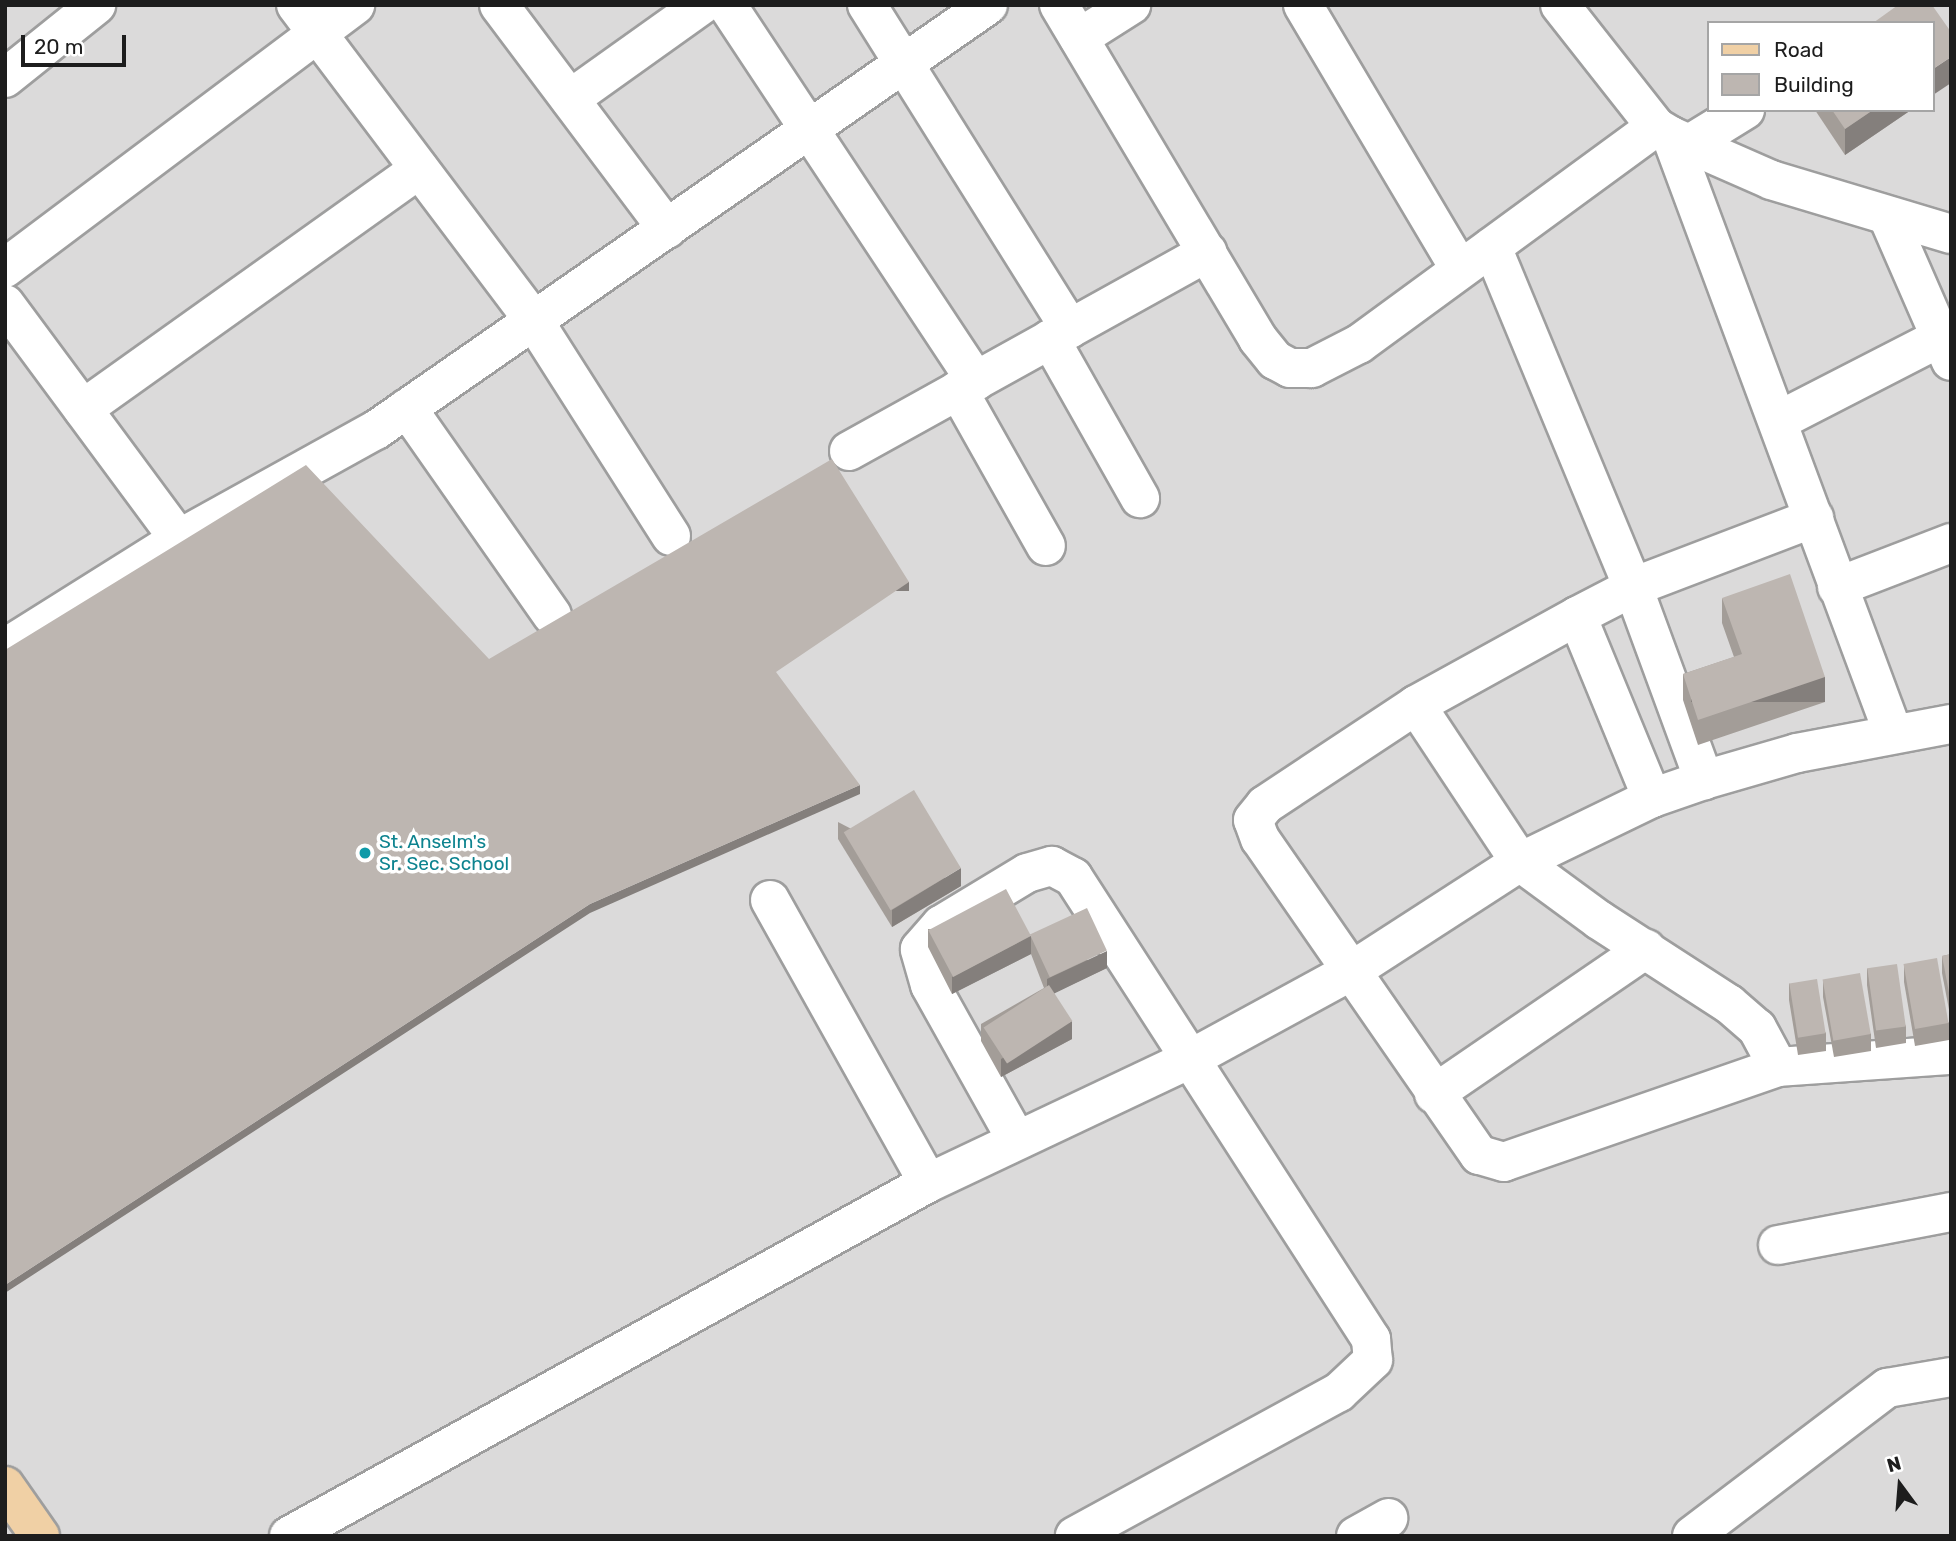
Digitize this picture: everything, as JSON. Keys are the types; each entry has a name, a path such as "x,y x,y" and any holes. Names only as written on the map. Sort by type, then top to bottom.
{"main road":[{"path":"5,1486 40,1536"}],"street":[{"path":"5,78 96,5"},
{"path":"5,268 306,19 355,5"},
{"path":"499,5 667,229"},
{"path":"570,99 702,5"},
{"path":"727,5 811,128 967,385 1046,546"},
{"path":"867,5 905,64 1060,334 1140,498"},
{"path":"5,648 179,540 407,408 988,5"},
{"path":"1059,5 1258,339 1275,360 1290,369 1333,360 1492,247 1672,136 1739,112"},
{"path":"1079,38 1131,5"},
{"path":"1303,5 1460,269"},
{"path":"1560,5 1672,136 1814,518 1837,587 1894,733"},
{"path":"306,19 534,321 671,536"},
{"path":"1672,136 1771,180 1951,234"},
{"path":"83,409 419,169"},
{"path":"1778,421 1947,343 1888,217"},
{"path":"1492,247 1633,587 1704,780"},
{"path":"849,451 1208,252"},
{"path":"5,304 179,540"},
{"path":"407,408 552,615"},
{"path":"1814,518 1633,587 1577,616 1416,705 1265,805 1253,820 1260,839 1479,1156 1504,1161 1778,1067 1951,1055"},
{"path":"1837,587 1951,543"},
{"path":"1577,616 1652,798"},
{"path":"1416,705 1520,862 1758,1028 1778,1067"},
{"path":"289,1536 928,1183 1016,1139 1191,1059 1353,970 1520,862 1652,798 1704,780 1894,733 1951,724"},
{"path":"1016,1139 930,985 920,949 941,925 1027,873 1052,866 1073,877 1371,1339 1373,1360 1339,1392 1075,1536"},
{"path":"770,900 928,1183"},
{"path":"1434,1094 1646,949"},
{"path":"1778,1245 1951,1212"},
{"path":"1692,1536 1887,1388 1951,1377"}],"shaded area":[{"path":"5,5 1951,5 1951,1536 5,1536"}],"building":[{"path":"1898,5 1932,5 1951,32 1951,57 1935,68 1935,21 1876,21"},
{"path":"1833,112 1870,112 1845,129"},
{"name":"St. Anselm's Sr. Sec. School","path":"832,459 909,582 776,672 860,785 590,904 5,1285 5,650 306,465 489,659"},
{"path":"1790,574 1825,677 1698,720 1683,674 1742,654 1722,598"},
{"path":"914,790 961,868 891,910 844,832"},
{"path":"1006,889 1031,936 953,977 928,930"},
{"path":"1087,908 1107,951 1050,977 1030,935"},
{"path":"1951,954 1951,1003 1942,956"},
{"path":"1937,958 1948,1023 1915,1029 1904,964"},
{"path":"1897,964 1906,1026 1876,1031 1867,968"},
{"path":"1860,973 1871,1034 1833,1041 1823,980"},
{"path":"1817,979 1826,1033 1798,1038 1789,983"},
{"path":"1049,985 1072,1021 1007,1064 984,1027"}],"place":[{"name":"St. Anselm's Sr. Sec. School","path":"365,853"}]}
